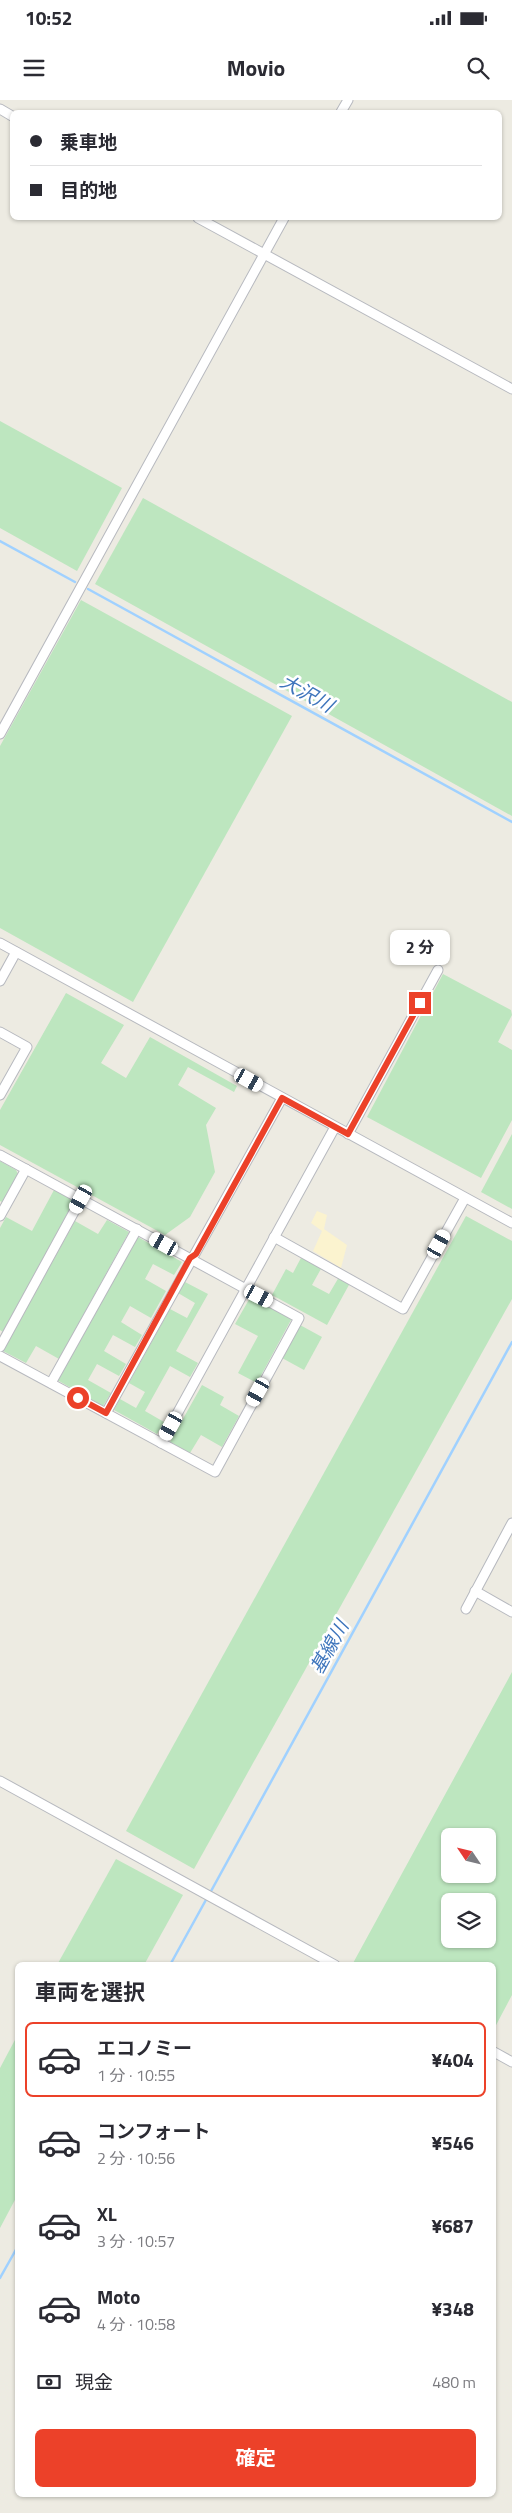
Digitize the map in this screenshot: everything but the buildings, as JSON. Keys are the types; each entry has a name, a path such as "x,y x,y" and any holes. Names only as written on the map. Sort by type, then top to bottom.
{"street":[{"path":"202,220 512,390"},
{"path":"0,734 283,220"},
{"path":"0,943 512,1223"},
{"path":"0,981 16,952"},
{"path":"348,1134 438,970"},
{"path":"0,1032 27,1047 0,1095"},
{"path":"106,1413 190,1258 196,1254 282,1098"},
{"path":"161,1443 335,1127"},
{"path":"0,1155 299,1318 215,1472 0,1356"},
{"path":"0,1216 26,1169"},
{"path":"274,1237 403,1309 465,1198"},
{"path":"0,1347 81,1199"},
{"path":"51,1383 137,1229"},
{"path":"466,1608 512,1523"},
{"path":"475,1592 512,1612"},
{"path":"0,1781 330,1962"},
{"path":"496,2053 512,2062"}],"green space":[{"path":"0,421 122,488 77,571 0,528"},
{"path":"143,498 512,702 512,816 95,584"},
{"path":"81,600 292,716 133,1002 0,928 0,746"},
{"path":"443,974 511,1010 512,1015 498,1042 512,1050 512,1120 481,1178 367,1117"},
{"path":"66,993 124,1025 101,1063 126,1078 150,1037 237,1086 234,1092 188,1067 178,1085 216,1108 206,1125 215,1172 190,1217 165,1235 0,1145 0,1110"},
{"path":"512,1134 512,1209 481,1192"},
{"path":"0,1161 16,1170 18,1174 2,1202 0,1201"},
{"path":"54,1190 74,1201 3,1332 0,1330 0,1228 6,1217 32,1231"},
{"path":"466,1216 512,1241 512,1299 194,1869 126,1831"},
{"path":"107,1220 129,1232 59,1359 36,1346 26,1363 3,1351 75,1221 98,1234"},
{"path":"138,1237 182,1262 174,1275 153,1264 145,1279 166,1291 151,1318 130,1306 121,1322 142,1335 135,1347 113,1335 104,1351 126,1364 119,1376 97,1364 88,1380 111,1393 103,1406 57,1380"},
{"path":"302,1256 322,1267 312,1285 329,1294 339,1277 350,1283 327,1325 272,1295 286,1269 293,1273"},
{"path":"185,1282 208,1294 176,1351 198,1363 190,1377 170,1366 145,1411 164,1422 157,1434 114,1410 120,1399 136,1408 145,1392 129,1383 170,1309 187,1318 195,1303 178,1293"},
{"path":"251,1296 292,1318 257,1383 238,1373 258,1336 235,1324"},
{"path":"300,1325 322,1337 304,1370 282,1358"},
{"path":"202,1385 224,1397 220,1405 239,1416 222,1447 201,1435 190,1453 170,1442"},
{"path":"512,1672 512,1995 496,2025 496,1962 354,1962"},
{"path":"116,1859 183,1895 146,1962 59,1962"},
{"path":"15,2040 15,2200 0,2228 0,2068"}],"sand":[{"path":"317,1211 327,1215 324,1229 347,1245 341,1268 313,1251 322,1231 311,1223"}],"waterway":[{"name":"大沢川","path":"0,541 75,582"},
{"name":"大沢川","path":"88,589 512,822"},
{"name":"基線川","path":"210,1893 512,1342"},
{"name":"基線川","path":"172,1962 207,1898"},
{"name":"基線川","path":"0,2278 15,2251"}],"route":[{"path":"78,1398 106,1413 190,1258 196,1254 282,1098 348,1134 420,1003"}]}
